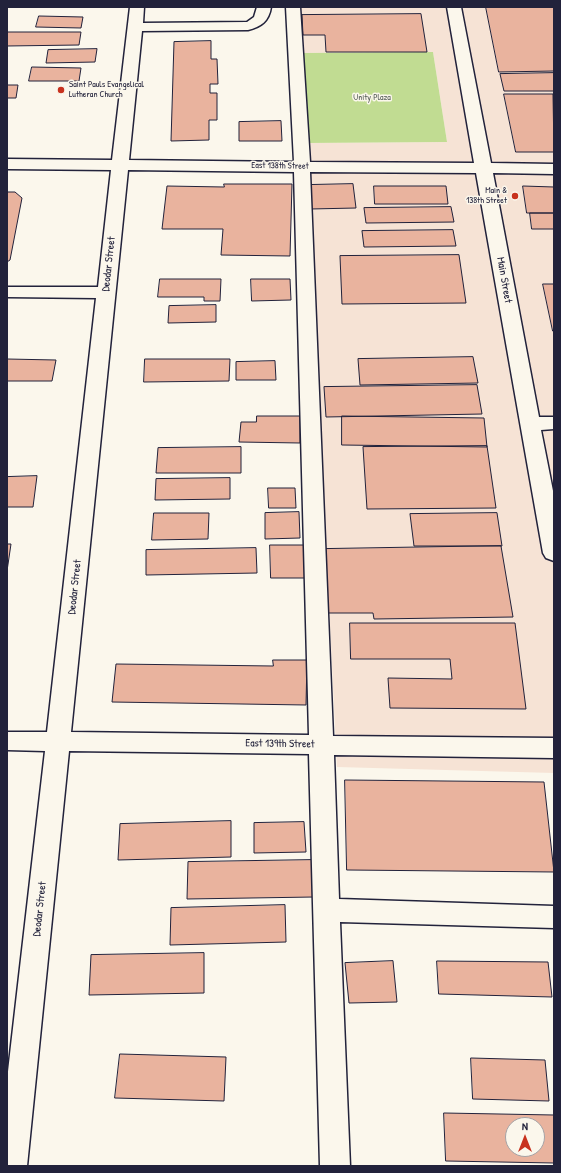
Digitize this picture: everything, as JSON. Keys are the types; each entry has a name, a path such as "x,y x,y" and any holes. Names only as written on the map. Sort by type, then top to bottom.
{"street":[{"name":"Deodar Street","path":"12,1166 137,7"},
{"path":"293,7 302,166 335,1166"},
{"name":"Main Street","path":"454,7 554,553"},
{"path":"135,27 201,20 248,26 255,24 262,13"},
{"name":"East 138th Street","path":"7,164 554,169"},
{"path":"7,292 106,293"},
{"path":"530,424 554,423"},
{"name":"East 139th Street","path":"7,741 554,748"},
{"path":"327,910 554,917"}],"shaded area":[{"path":"299,7 554,7 554,773 337,767 306,143 447,142 433,52 302,53"}],"green space":[{"name":"Unity Plaza","path":"433,52 447,142 306,143 302,53"}],"building":[{"path":"486,7 554,7 554,71 499,72"},
{"path":"421,14 427,52 326,52 325,35 303,35 302,15"},
{"path":"39,16 83,17 81,28 36,27"},
{"path":"7,32 81,32 79,45 7,46"},
{"path":"211,41 211,59 217,59 218,84 210,84 210,93 217,93 217,120 209,120 209,140 171,141 174,42"},
{"path":"97,49 95,62 46,63 48,50"},
{"path":"32,67 81,68 79,81 29,81"},
{"path":"554,73 554,91 504,91 500,74"},
{"path":"7,85 18,85 16,98 7,98"},
{"path":"504,94 553,94 554,152 516,152"},
{"path":"281,121 282,141 239,141 239,122"},
{"path":"224,184 292,184 290,256 221,255 223,229 162,229 167,186 224,187"},
{"path":"353,184 356,208 310,209 308,185"},
{"path":"374,186 446,186 448,204 375,204"},
{"path":"523,186 554,187 554,213 527,213"},
{"path":"7,192 15,192 22,198 10,260 7,262"},
{"path":"451,207 454,222 366,223 364,208"},
{"path":"530,213 554,213 554,229 532,229"},
{"path":"453,230 456,246 364,247 362,231"},
{"path":"459,255 466,303 342,304 340,256"},
{"path":"160,279 221,279 220,301 204,301 204,297 158,297"},
{"path":"251,279 290,279 291,300 252,301"},
{"path":"543,284 554,284 554,331 553,331"},
{"path":"216,305 216,322 168,323 169,306"},
{"path":"473,357 478,383 360,385 358,359"},
{"path":"7,359 56,360 52,381 7,381"},
{"path":"145,359 230,359 229,381 144,382"},
{"path":"275,361 276,380 236,380 236,362"},
{"path":"477,385 482,414 326,417 324,387"},
{"path":"257,416 300,416 300,443 239,442 241,422 256,422"},
{"path":"342,416 484,418 487,447 342,445"},
{"path":"487,446 496,508 367,509 363,447"},
{"path":"241,447 241,473 156,473 158,448"},
{"path":"37,476 33,507 7,507 7,477"},
{"path":"230,478 230,499 155,500 156,479"},
{"path":"268,488 295,488 296,508 269,508"},
{"path":"299,512 300,538 265,539 265,513"},
{"path":"154,513 209,513 208,539 152,540"},
{"path":"497,513 502,546 414,546 410,514"},
{"path":"7,544 11,544 7,571"},
{"path":"270,545 304,545 305,578 271,578"},
{"path":"501,546 513,617 374,619 373,613 328,613 325,549"},
{"path":"256,548 257,573 146,575 146,550"},
{"path":"350,623 515,623 526,709 390,708 388,678 452,679 450,659 351,659"},
{"path":"273,660 307,660 306,705 112,702 116,664 273,666"},
{"path":"345,780 544,782 554,872 347,870"},
{"path":"231,821 231,857 118,860 120,824"},
{"path":"304,822 306,852 254,853 254,823"},
{"path":"312,860 314,897 187,899 188,862"},
{"path":"285,905 286,942 170,945 171,908"},
{"path":"204,953 204,993 89,995 91,955"},
{"path":"393,961 397,1002 349,1003 345,963"},
{"path":"437,961 548,962 552,997 439,994"},
{"path":"120,1054 226,1057 224,1101 115,1098"},
{"path":"471,1058 545,1060 549,1101 473,1099"},
{"path":"444,1113 554,1115 554,1163 446,1161"}],"place":[{"name":"Saint Pauls Evangelical Lutheran Church","path":"61,90"},
{"name":"Main & 138th Street","path":"515,196"}]}
